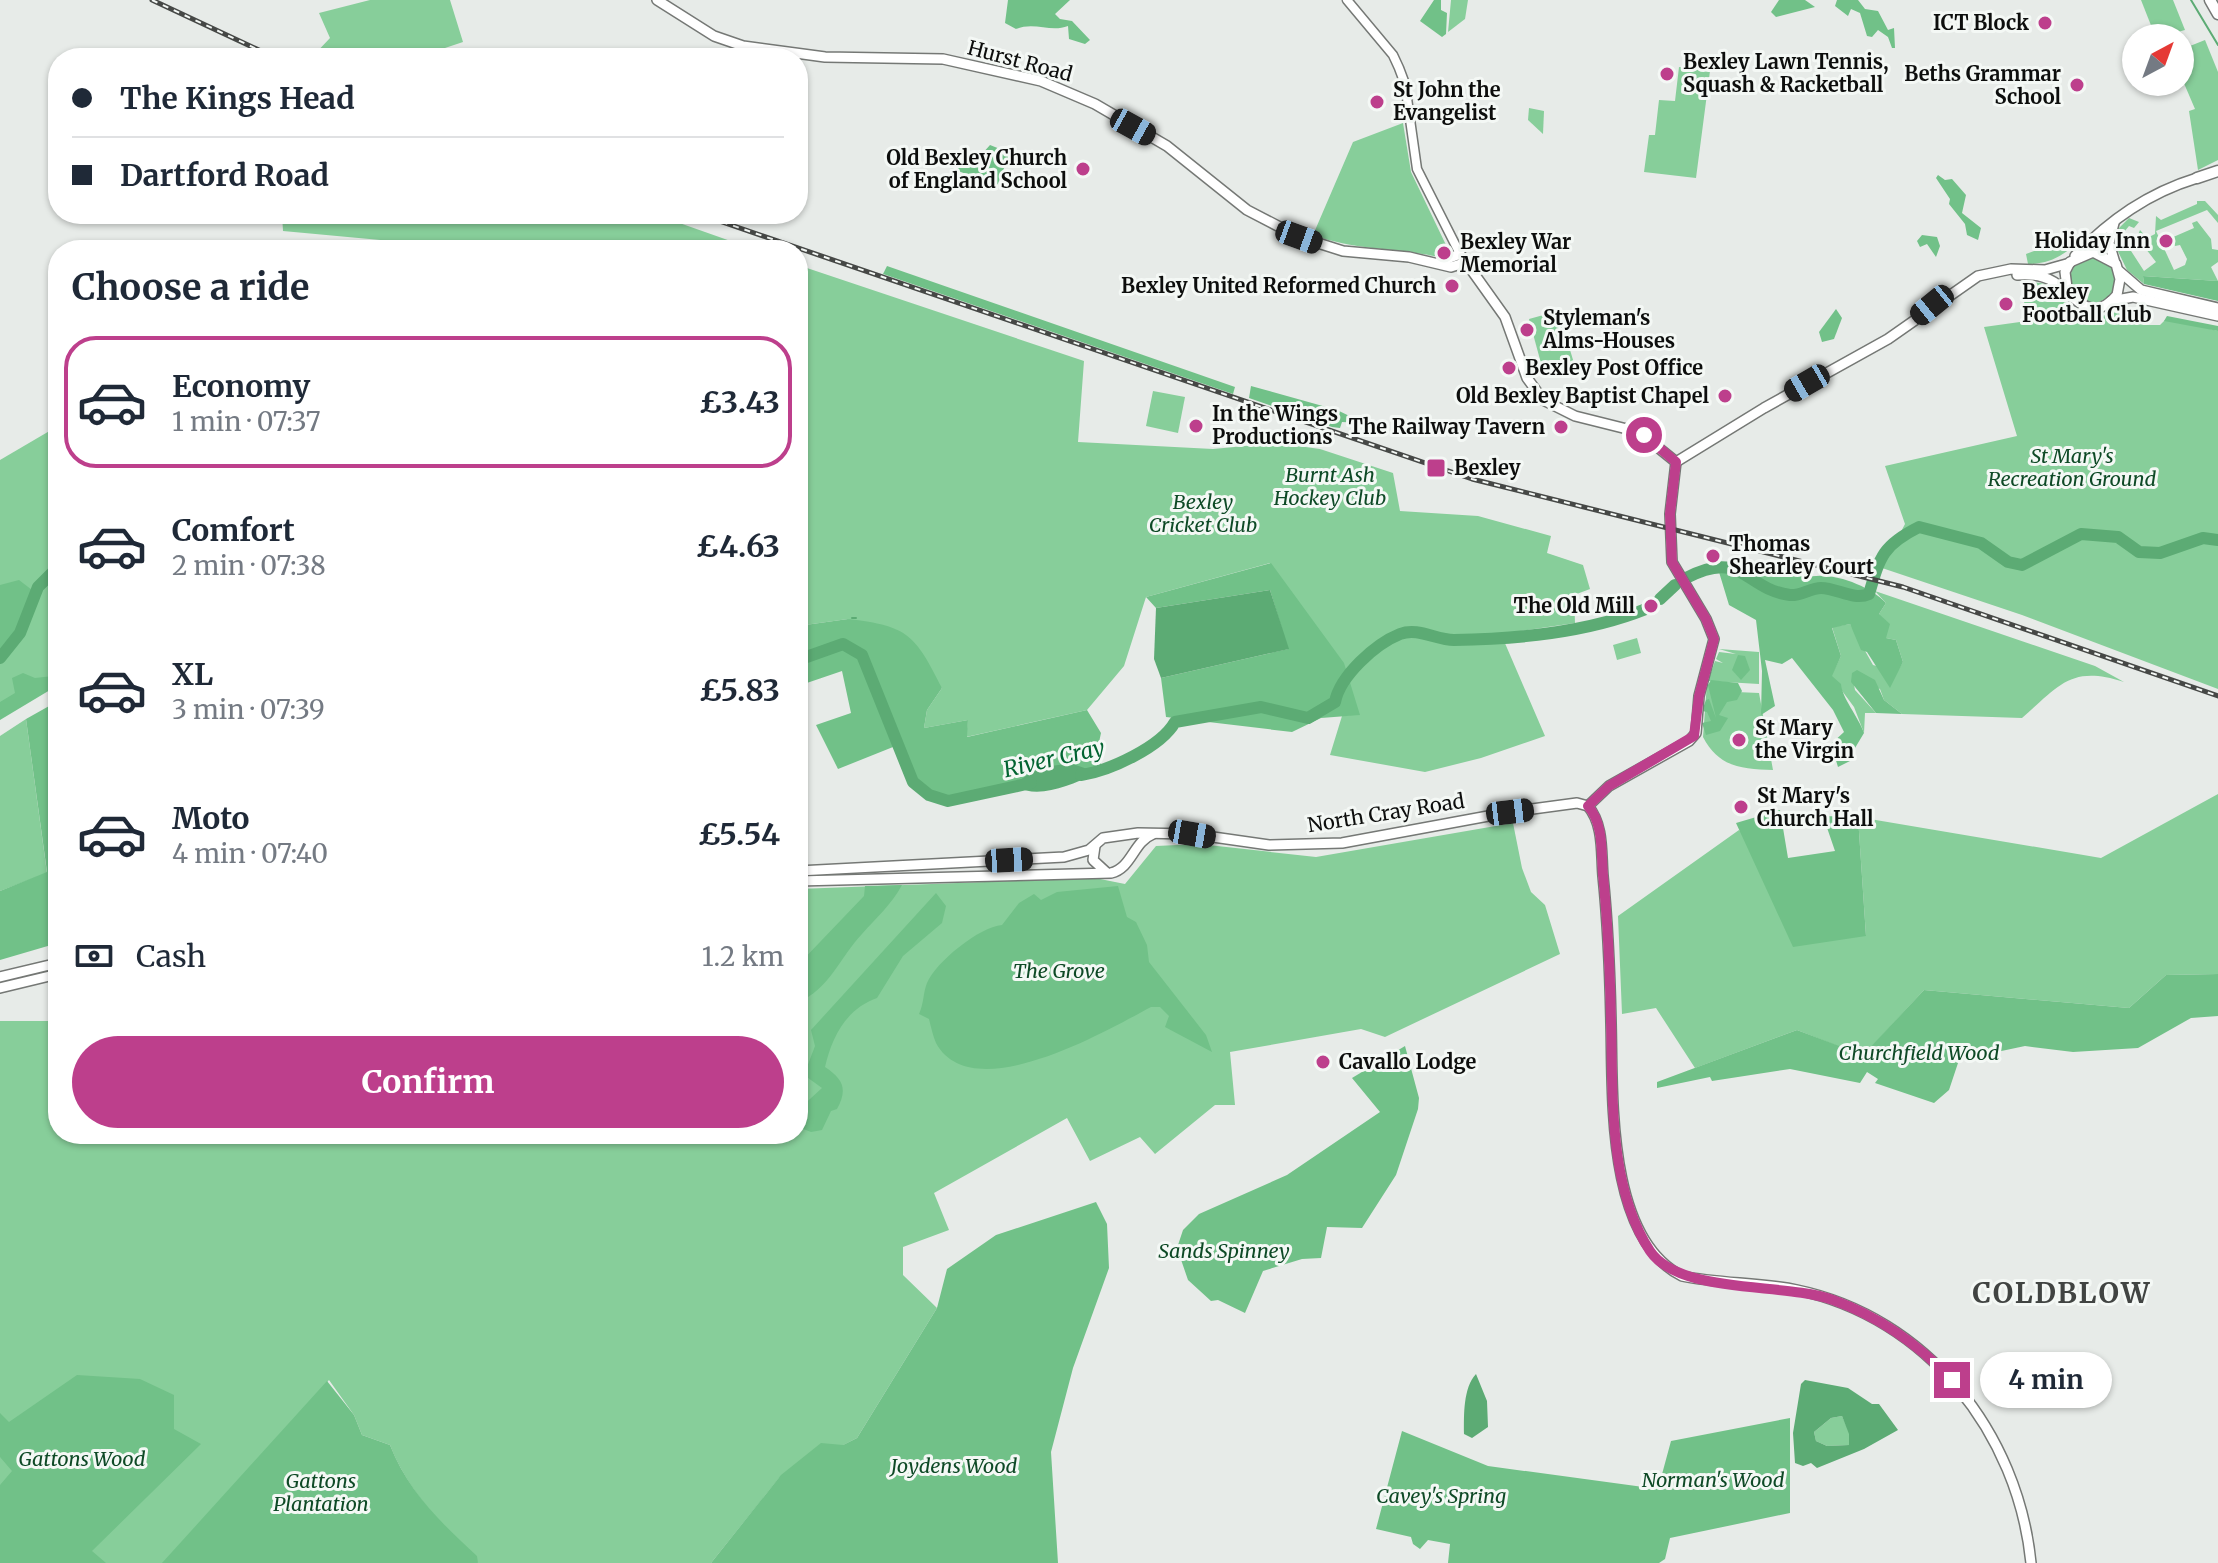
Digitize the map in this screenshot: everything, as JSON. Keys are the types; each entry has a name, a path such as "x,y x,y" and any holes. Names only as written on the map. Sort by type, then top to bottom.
{"highway":[{"path":"2210,0 2218,14"},
{"path":"2197,178 2218,171"}],"main road":[{"name":"Hurst Road","path":"657,0 720,39 758,48"},
{"path":"1347,0 1393,55 1405,84 1417,169 1463,258 1505,317 1527,378 1543,400 1575,416 1639,432 1676,462"},
{"name":"Hurst Road","path":"808,55 943,59 1041,81 1095,104 1167,146 1247,210 1288,232 1334,249 1435,263 1463,258"},
{"path":"2068,295 2064,280 2070,263 2115,220 2148,196 2197,178"},
{"path":"2111,301 2120,287 2109,243 2115,220"},
{"path":"1676,462 1764,408 1888,339 1943,297 1978,276 2000,270 2045,270 2093,252 2117,268 2134,286 2159,297 2218,308"},
{"path":"1971,282 2012,275 2039,276 2052,281 2089,307 2133,297 2218,316"},
{"path":"1676,462 1670,547 1682,582 1706,619 1714,639 1699,696 1694,736 1609,786 1588,806 1599,823 1605,893 1615,1136 1630,1207 1650,1251 1669,1269 1700,1279 1797,1290 1833,1300 1902,1334 1924,1351 1969,1399 2001,1457 2020,1508 2031,1563"},
{"name":"North Cray Road","path":"1117,837 1156,832 1269,845 1342,843 1510,812 1577,803 1588,806"},
{"path":"808,881 1117,872 1139,843 1156,832"},
{"path":"808,870 1064,857 1089,850 1108,836 1117,837 1126,844 1129,859"},
{"path":"1096,843 1093,860 1106,872"},
{"path":"0,977 48,965"},
{"path":"0,988 48,976"}],"green space":[{"path":"370,0 450,0 463,42 445,48 321,48 330,38 319,13"},
{"path":"1008,0 1070,0 1055,14 1060,19 1072,21 1090,40 1085,44 1069,39 1068,26 1016,29 1005,23"},
{"path":"1434,0 1441,0 1441,10 1447,13 1446,34 1442,37 1420,21"},
{"path":"1451,0 1468,0 1465,19 1448,32"},
{"path":"1779,0 1805,0 1815,7 1776,17 1771,12"},
{"path":"1837,0 1858,0 1865,9 1878,11 1888,30 1894,28 1895,48 1892,48 1888,37 1878,30 1872,37 1867,36 1860,13 1851,9 1848,16 1835,6"},
{"path":"2141,0 2173,0 2183,24 2150,24"},
{"path":"2205,40 2218,72 2218,160 2198,170 2189,111 2195,109 2189,96 2194,96 2194,44"},
{"path":"1679,67 1710,71 1696,178 1644,172 1649,135 1655,135 1659,100 1675,101"},
{"path":"1529,108 1544,111 1543,134 1528,120"},
{"path":"1403,123 1411,172 1446,245 1439,248 1439,257 1344,244 1313,235 1353,142"},
{"path":"990,145 1010,153 997,186 948,167 953,163 973,164"},
{"path":"1938,175 1945,180 1952,179 1966,195 1962,213 1981,228 1978,240 1967,235 1965,224 1949,204 1950,199 1936,178"},
{"path":"2197,201 2205,201 2218,215 2218,223 2207,210 2156,231 2174,270 2185,265 2187,259 2180,245 2175,246 2171,238 2194,228 2192,223 2197,221 2211,239 2212,249 2218,250 2218,262 2211,267 2218,281 2143,276 2144,284 2127,270 2113,241 2119,228 2129,218 2139,222 2134,228 2129,226 2124,232 2127,236 2122,237 2144,271 2156,262 2139,240 2135,242 2140,230 2147,238 2155,234 2156,216 2161,220 2197,204"},
{"path":"283,224 682,224 728,240 380,240 283,231"},
{"path":"2083,233 2086,237 2059,256 2028,264 2026,254"},
{"path":"1922,235 1937,237 1940,246 1936,257 1927,244 1920,247 1917,241"},
{"path":"2093,257 2109,264 2116,280 2109,296 2093,303 2077,296 2070,280 2077,264"},
{"path":"887,266 1235,387 1233,394 883,274"},
{"path":"808,268 1084,361 1078,442 1213,449 1277,443 1320,449 1393,473 1400,511 1478,516 1551,536 1547,553 1583,565 1590,589 1574,595 1575,623 1501,634 1545,736 1481,758 1425,772 1330,755 1342,716 1359,714 1270,563 1146,597 1124,666 1087,710 966,737 968,720 924,728 927,710 942,688 848,619 808,625"},
{"path":"2143,276 2218,281 2218,301 2144,284"},
{"name":"St Mary's Recreation Ground","path":"2021,281 2047,285 2076,311 2088,316 2133,310 2139,312 2145,325 2160,325 2167,318 2218,331 2218,689 2022,615 1882,568 1905,524 1885,466 2017,436 1984,327 2027,321"},
{"path":"1836,309 1842,318 1834,339 1822,342 1819,332"},
{"path":"1558,311 1574,363 1542,367 1529,319"},
{"path":"2167,316 2218,326 2218,331 2164,321"},
{"path":"1251,386 1337,410 1364,423 1342,422 1340,428 1332,427 1249,398"},
{"path":"1153,391 1185,397 1178,433 1146,426"},
{"path":"48,432 48,690 0,716 0,460"},
{"path":"1750,560 1803,572 1805,578 1825,576 1848,581 1870,590 1886,603 1879,614 1890,624 1886,638 1896,640 1903,662 1890,688 1867,652 1861,650 1850,624 1832,628 1841,656 1832,676 1841,684 1864,733 1855,748 1854,759 1838,767 1831,744 1844,732 1833,710 1792,658 1782,664 1765,660 1775,706 1761,715 1762,671 1756,620 1729,605 1719,572 1732,570 1741,574"},
{"path":"1271,563 1344,663 1360,715 1321,718 1292,732 1166,717 1161,678 1288,649 1270,590 1156,608 1146,597"},
{"path":"19,580 32,590 20,630 0,654 0,585"},
{"path":"1875,591 2095,666 2124,682 2106,677 2078,677 2057,688 2022,718 1902,714 1884,700 1880,689 1853,679 1855,690 1876,713 1865,713 1864,733 1854,707 1831,676 1841,656 1832,627 1850,624 1873,665 1897,672 1903,662 1896,640 1886,638 1879,614 1886,603"},
{"path":"848,619 885,625 908,636 924,656 942,688 927,710 924,728 968,720 967,737 1087,710 1101,733 1098,747 1102,771 948,801 920,787 906,766 898,745 838,769 816,725 851,713 842,671 808,683 808,625"},
{"path":"1637,638 1641,653 1617,660 1613,645"},
{"path":"1719,649 1759,652 1759,684 1708,681 1715,661 1723,663 1716,659 1719,652 1736,654"},
{"path":"1738,655 1745,656 1750,670 1741,680 1732,670"},
{"path":"1857,670 1875,680 1884,700 1902,714 1876,713 1851,682 1852,673"},
{"path":"23,673 35,678 48,677 48,691 0,720 0,702 15,693 12,678"},
{"path":"1711,680 1738,683 1742,691 1737,700 1727,702 1719,715 1728,718 1720,731 1706,735 1702,723 1711,721 1707,712 1702,711 1706,700 1709,699 1716,718 1708,685"},
{"path":"1707,683 1714,691 1759,693 1773,770 1733,765 1709,747 1703,737"},
{"path":"48,707 48,946 0,960 0,891 47,872 26,719"},
{"path":"26,719 47,873 0,891 0,736"},
{"path":"2218,794 2218,974 2166,975 2129,1008 1924,990 1863,1056 1797,1030 1695,1068 1656,1008 1622,1014 1618,916 1739,830 1866,936 1858,817 2101,858"},
{"path":"1780,810 1788,858 1835,851 1823,816 1858,817 1866,936 1793,947 1736,823"},
{"path":"1513,823 1522,868 1531,892 1545,905 1560,954 1385,1037 1361,1029 1230,1052 1235,1105 1215,1105 1155,1154 1140,1137 1090,1161 1067,1118 934,1193 949,1230 903,1247 903,1275 937,1308 857,1438 779,1478 711,1563 478,1563 417,1493 390,1445 362,1435 354,1415 329,1380 165,1563 0,1563 0,1021 48,1021 48,1144 808,1144 808,889 1095,878 1125,884 1156,846 1199,844 1316,857"},
{"path":"902,885 826,981 808,997 808,955 864,896 865,886"},
{"name":"The Grove","path":"1118,886 1127,917 1136,922 1147,945 1149,962 1206,1035 1212,1052 1165,1027 1169,1016 1160,1007 1151,1007 1073,1046 1008,1067 978,1069 954,1061 936,1043 929,1019 919,1014 927,983 949,956 982,932 1002,925 1019,903 1034,894 1041,900 1057,892"},
{"path":"936,893 946,906 942,923 903,956 877,998 857,1009 836,1035 825,1067 840,1080 842,1096 822,1130 811,1132 808,1131 808,1101 822,1088 808,1078 808,1064 815,1046 811,1030"},
{"name":"Churchfield Wood","path":"2218,974 2218,1016 2191,1018 2138,1048 2073,1052 2025,1046 1959,1060 1949,1090 1934,1103 1875,1083 1878,1079 1867,1072 1860,1083 1790,1069 1712,1081 1710,1077 1657,1088 1657,1082 1797,1030 1863,1055 1924,990 2129,1008 2166,975"},
{"name":"Sands Spinney","path":"1405,1046 1419,1098 1418,1109 1396,1175 1362,1228 1327,1227 1321,1258 1302,1259 1263,1271 1245,1313 1218,1300 1211,1301 1188,1280 1177,1248 1183,1230 1199,1214 1287,1175 1380,1112 1352,1078"},
{"name":"Joydens Wood","path":"1096,1202 1107,1224 1109,1268 1073,1368 1051,1452 1058,1563 711,1563 781,1475 821,1443 843,1445 857,1438 937,1308 947,1269 996,1235"},
{"name":"Gattons Wood","path":"77,1375 140,1379 174,1395 174,1429 201,1444 92,1551 106,1563 0,1563 0,1485 12,1471 0,1457 0,1413 9,1422"},
{"name":"Gattons Plantation","path":"327,1381 354,1415 362,1435 390,1445 416,1492 438,1519 477,1556 478,1563 162,1563"},
{"path":"1842,1416 1850,1434 1849,1445 1827,1446 1816,1441 1814,1432 1831,1418"},
{"path":"1790,1418 1790,1513 1670,1538 1665,1559 1659,1563 1448,1563 1450,1544 1428,1540 1420,1549 1413,1544 1411,1537 1376,1529 1402,1431 1488,1466 1658,1489 1671,1441"}],"shaded area":[{"path":"1270,590 1289,649 1161,678 1154,659 1156,608"},
{"path":"1073,764 1093,771 1094,775 1044,791 1034,792 1014,786 1041,769"},
{"path":"1476,1374 1487,1401 1488,1427 1472,1438 1464,1434 1464,1410 1466,1394"},
{"path":"1805,1380 1848,1388 1872,1404 1879,1404 1898,1430 1864,1449 1817,1468 1811,1463 1803,1466 1795,1463 1793,1433 1801,1384","holes":["1842,1416 1849,1434 1849,1445 1827,1446 1816,1441 1814,1432 1831,1418"]}],"waterway":[{"path":"2191,0 2218,45"},
{"name":"River Cray","path":"1686,578 1720,567 1732,569 1762,586 1790,595 1821,588 1863,596 1869,594 1876,570 1890,546 1919,527 1981,543 2008,562 2022,565 2081,534 2118,537 2139,552 2160,553 2203,538 2218,540"},
{"name":"River Cray","path":"0,658 20,633 38,587 48,577"},
{"name":"River Cray","path":"1660,599 1675,585"},
{"name":"River Cray","path":"1081,775 1106,769 1146,749 1175,722 1261,707 1308,718 1335,702 1344,682 1360,662 1380,645 1400,634 1414,632 1454,640 1527,636 1600,624 1646,609"},
{"name":"River Cray","path":"808,656 843,644 862,655 913,782 929,795 948,801 1031,783"}],"railway":[{"path":"152,0 255,48"},
{"path":"728,224 775,240"},
{"path":"808,251 1472,479 1903,587 2218,696"}],"place":[{"name":"ICT Block","path":"2045,23"},
{"name":"Bexley Lawn Tennis, Squash & Racketball","path":"1667,74"},
{"name":"Beths Grammar School","path":"2077,85"},
{"name":"St John the Evangelist","path":"1377,102"},
{"name":"Old Bexley Church of England School","path":"1083,169"},
{"name":"Holiday Inn","path":"2166,241"},
{"name":"Bexley War Memorial","path":"1444,253"},
{"name":"Bexley United Reformed Church","path":"1452,286"},
{"name":"Bexley Football Club","path":"2006,304"},
{"name":"Styleman's Alms-Houses","path":"1527,330"},
{"name":"Bexley Post Office","path":"1509,368"},
{"name":"Old Bexley Baptist Chapel","path":"1725,396"},
{"name":"In the Wings Productions","path":"1196,426"},
{"name":"The Railway Tavern","path":"1561,427"},
{"name":"Bexley","path":"1436,468"},
{"name":"Thomas Shearley Court","path":"1713,556"},
{"name":"The Old Mill","path":"1651,606"},
{"name":"St Mary the Virgin","path":"1739,740"},
{"name":"St Mary's Church Hall","path":"1741,807"},
{"name":"Cavallo Lodge","path":"1323,1062"}],"district":[{"name":"COLDBLOW","path":"2062,1293"}],"route":[{"path":"1644,435 1676,462 1670,514 1672,562 1713,631 1714,647 1699,696 1694,736 1609,786 1588,806 1599,823 1607,916 1612,1111 1630,1207 1650,1251 1669,1269 1682,1276 1797,1290 1833,1300 1902,1334 1952,1380"}],"park label":[{"name":"Burnt Ash Hockey Club","path":"1330,486"},
{"name":"Bexley Cricket Club","path":"1203,514"},
{"name":"Norman's Wood","path":"1713,1480"},
{"name":"Cavey's Spring","path":"1441,1496"}]}
